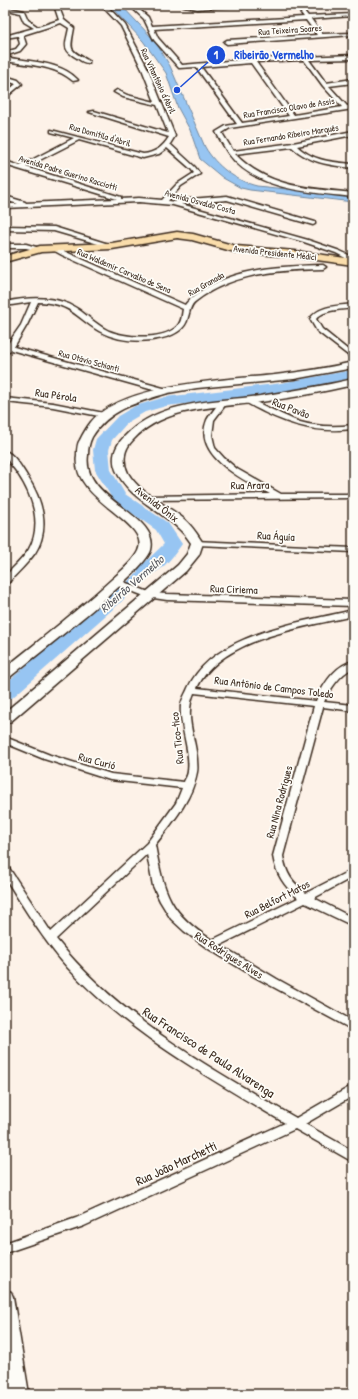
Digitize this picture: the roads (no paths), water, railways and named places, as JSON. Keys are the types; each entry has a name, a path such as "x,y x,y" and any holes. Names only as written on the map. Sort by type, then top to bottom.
{"main road":[{"name":"Avenida Presidente Médici","path":"5,259 40,249 112,246 170,236 182,236 235,249 353,261"},
{"name":"Avenida Presidente Médici","path":"5,264 55,249"},
{"path":"5,674 118,582 138,561 145,551 146,541 141,529 100,497 83,474 81,457 85,439 94,425 104,415 130,402 164,390 302,375 353,365"},
{"name":"Avenida Ônix","path":"197,543 184,525 148,498 129,482 122,473 119,464 120,452 130,436 143,424 168,414 192,408 353,382"},
{"path":"5,719 188,561 193,555 197,543"}],"street":[{"path":"56,5 62,20 72,28 68,47 70,52 87,62"},
{"name":"Rua Vitantônio d'Abril","path":"103,5 123,25 145,69 159,104 167,119 172,136"},
{"path":"131,5 146,18 156,39 178,66 198,67 252,61 353,57"},
{"path":"182,5 197,8 237,5"},
{"path":"297,5 321,36"},
{"path":"5,8 22,12 26,21 38,29"},
{"path":"151,28 353,15"},
{"path":"5,37 38,29 62,20"},
{"path":"5,54 21,47 23,44 20,34"},
{"name":"Rua Teixeira Soares","path":"227,42 353,34"},
{"path":"5,59 57,70 70,74 75,80"},
{"path":"304,59 325,86 346,108"},
{"path":"252,61 293,117"},
{"path":"198,67 241,125"},
{"path":"5,78 16,81 18,84 5,96"},
{"path":"325,86 353,81"},
{"path":"117,92 125,96 159,104"},
{"name":"Rua Francisco Olavo de Assis","path":"231,153 220,132 228,127 353,107"},
{"path":"92,112 172,136 166,145 193,168 197,174 179,185 164,201"},
{"name":"Rua Domitila d'Abril","path":"53,131 143,156 154,154 166,145"},
{"path":"350,134 353,138"},
{"name":"Rua Fernando Ribeiro Marquês","path":"231,153 294,145 350,134"},
{"path":"20,168 79,138"},
{"path":"294,145 304,156 311,159 323,163 353,166"},
{"path":"231,153 248,169 273,182 299,188 353,194"},
{"name":"Avenida Padre Guerino Racciotti","path":"5,163 126,201"},
{"path":"5,198 28,205"},
{"path":"173,202 225,198 313,223"},
{"name":"Avenida Osvaldo Costa","path":"5,206 126,201 173,202 338,252 353,254"},
{"path":"5,228 54,229 112,246"},
{"path":"5,246 26,246 40,249"},
{"name":"Rua Waldemir Carvalho de Sena","path":"55,249 186,308"},
{"name":"Avenida Osvaldo Costa","path":"338,252 353,261"},
{"name":"Rua Granada","path":"5,304 35,300 53,301 68,306 107,333 132,339 152,338 173,331 183,324 186,308 203,294 247,275 289,268 323,267"},
{"path":"7,350 24,325 35,300"},
{"path":"353,306 323,312 315,316 313,320 319,330 353,357"},
{"name":"Rua Otávio Schianti","path":"7,350 164,390"},
{"name":"Rua Pérola","path":"5,400 53,405 104,415"},
{"name":"Rua Pavão","path":"248,400 284,420 302,426 327,429 353,427"},
{"path":"222,404 213,414 207,430 208,442 212,449 231,468 278,496"},
{"path":"5,453 17,466 27,484 37,508 40,522 37,541 33,550 5,582"},
{"name":"Rua Arara","path":"148,498 353,496"},
{"name":"Rua Águia","path":"197,543 353,550"},
{"name":"Rua Ciriema","path":"118,582 148,594 206,599 353,604"},
{"name":"Rua Tico-tico","path":"50,939 150,845 181,804 193,772 192,755 186,727 186,702 202,672 210,663 233,647 266,634 353,613"},
{"name":"Rua Nina Rodrigues","path":"353,664 336,675 330,681 319,704 278,856 278,867 284,878 306,898 353,922"},
{"name":"Rua Antônio de Campos Toledo","path":"192,690 353,708"},
{"name":"Rua Curió","path":"5,740 47,758 110,777 188,786"},
{"name":"Rua Rodrigues Alves","path":"150,845 156,880 161,896 170,910 181,922 211,945 252,971 353,1026"},
{"name":"Rua Francisco de Paula Alvarenga","path":"5,870 50,939 71,964 100,993 150,1033 295,1124 353,1157"},
{"name":"Rua Belfort Matos","path":"211,945 353,873"},
{"name":"Rua João Marchetti","path":"5,1248 80,1222 295,1124 353,1090"},
{"path":"5,1297 20,1394"}],"water":[{"path":"109,5 121,5 155,41 170,66 205,147 227,172 249,184 257,186 353,196 353,202 250,190 241,188 223,178 200,159 190,130 178,108 166,73 143,41"}],"waterway":[{"name":"Ribeirão Vermelho","path":"146,571 165,554 173,544 162,527 119,497 103,470 101,450 104,439 123,419 140,409 165,402 275,389 353,374"},
{"name":"Ribeirão Vermelho","path":"116,597 146,571"},
{"name":"Ribeirão Vermelho","path":"5,694 116,597"}],"place":[{"name":"Ribeirão Vermelho","path":"177,90"}]}
